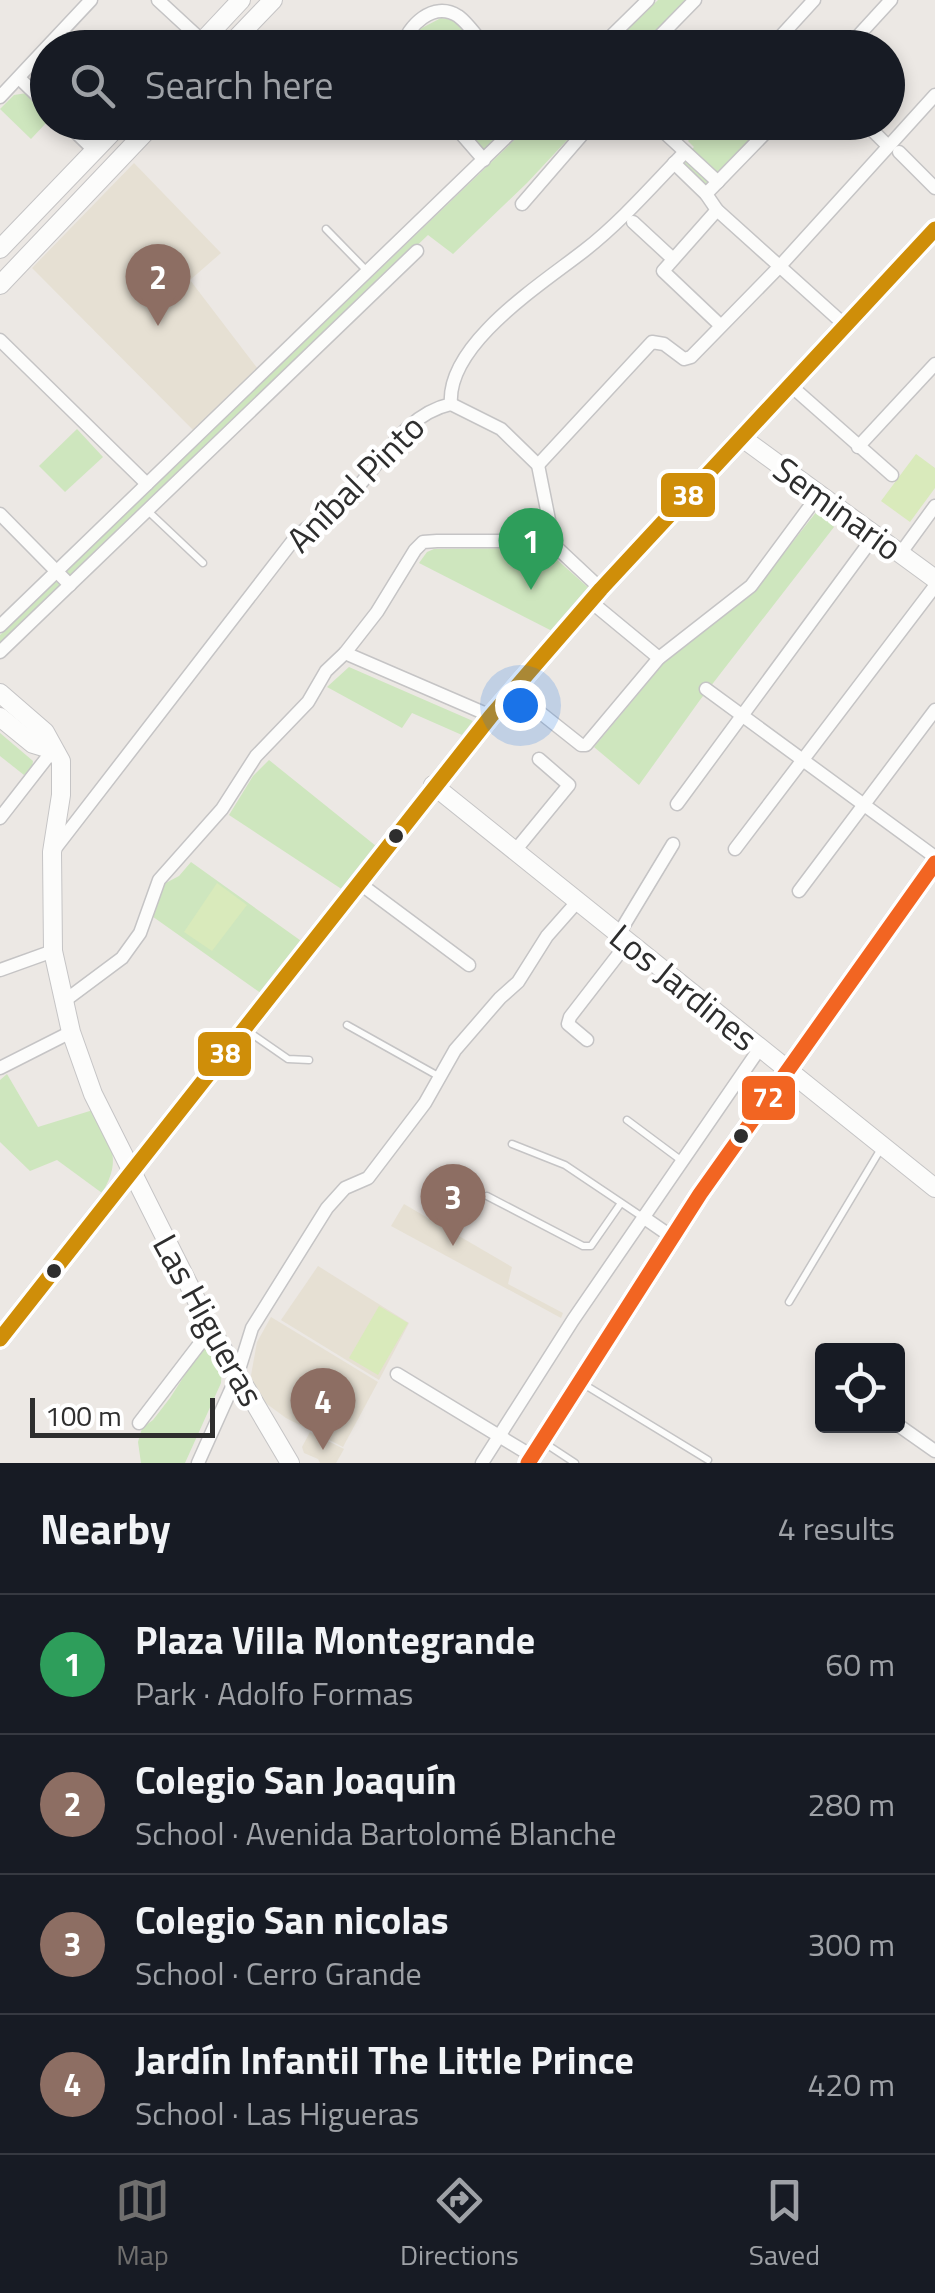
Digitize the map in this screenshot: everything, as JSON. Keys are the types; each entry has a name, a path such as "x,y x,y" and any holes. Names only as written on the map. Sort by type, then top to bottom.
{"main road":[{"path":"216,30 241,0"},
{"path":"244,30 272,0"},
{"path":"0,249 104,140"},
{"path":"0,285 138,140"},
{"path":"0,1338 491,716 596,595 935,229"},
{"name":"Seminario","path":"741,437 935,583"},
{"path":"0,693 46,732 53,750"},
{"path":"0,716 33,744 53,750"},
{"name":"Las Higueras","path":"53,750 62,767 52,852 52,950 70,1032 92,1094 211,1330 290,1463"},
{"name":"Los Jardines","path":"434,786 935,1188"},
{"path":"534,1454 672,1237 935,860"}],"street":[{"path":"63,30 91,0"},
{"path":"158,0 188,30"},
{"path":"618,30 648,0"},
{"path":"666,30 695,0"},
{"path":"786,30 814,0"},
{"path":"864,30 891,0"},
{"path":"408,30 430,13 446,12 457,15 470,30"},
{"path":"0,97 30,66"},
{"path":"19,78 30,89"},
{"path":"905,133 935,94"},
{"path":"84,140 94,150"},
{"path":"467,140 484,160"},
{"path":"0,626 504,140"},
{"path":"522,204 577,140"},
{"path":"671,140 718,182"},
{"path":"706,194 756,140"},
{"path":"883,140 935,188"},
{"path":"538,465 652,342 658,341 688,359 900,140"},
{"name":"Aníbal Pinto","path":"52,852 295,538 310,523 340,505 404,429 430,408 451,404 450,393 471,349 510,309 597,239 684,152"},
{"path":"674,163 718,210 847,326"},
{"path":"718,210 663,271 720,325"},
{"path":"633,222 673,259"},
{"path":"0,652 417,252"},
{"path":"0,340 147,484"},
{"path":"858,447 935,364"},
{"path":"790,385 892,475"},
{"path":"451,404 501,429 538,465 554,545 596,595 659,658"},
{"path":"514,691 586,745 659,658 751,586 819,494"},
{"path":"900,554 935,506"},
{"path":"0,514 70,584"},
{"path":"99,530 113,543"},
{"path":"677,804 876,535"},
{"path":"62,1002 122,958 140,933 159,880 172,861 222,809 246,768 308,702 326,671 377,612 414,550 424,542 531,541 554,545"},
{"path":"735,850 935,583"},
{"path":"345,653 491,716"},
{"path":"706,689 935,860"},
{"path":"799,891 935,710"},
{"path":"0,818 53,750"},
{"path":"514,852 569,785 539,759"},
{"path":"587,1040 568,1024 570,1017 623,938 672,844"},
{"path":"359,883 469,965"},
{"path":"198,1463 237,1376 252,1328 327,1208 345,1188 368,1178 442,1077 455,1050 518,982 546,936 577,902"},
{"path":"0,970 52,950"},
{"path":"555,1011 564,1019 570,1017"},
{"path":"0,1068 70,1032"},
{"path":"482,1463 760,1048"},
{"path":"643,1218 672,1237"},
{"path":"140,1423 211,1330"},
{"path":"396,1374 534,1454"},
{"path":"905,1431 935,1451"}],"lane":[{"path":"326,229 368,272"},
{"path":"148,511 203,563"},
{"path":"348,1025 442,1077"},
{"path":"245,1028 288,1059 309,1060"},
{"path":"627,1120 682,1161"},
{"path":"512,1144 565,1164 643,1218"},
{"path":"789,1302 882,1146"},
{"path":"487,1196 583,1246 591,1246 621,1203"},
{"path":"580,1382 708,1460"},
{"path":"534,1454 575,1463"}],"shaded area":[{"path":"134,163 221,253 190,280 261,373 199,436 32,268"},
{"path":"404,1204 512,1267 508,1284 563,1313 561,1318 391,1226"},
{"path":"318,1266 409,1323 379,1380 281,1320"},
{"path":"271,1317 378,1382 343,1447 286,1418 260,1399 250,1381 257,1342"},
{"path":"310,1432 344,1449 336,1463 320,1463 304,1453 302,1447"}],"green space":[{"path":"658,0 687,0 658,30 627,30"},
{"path":"441,18 453,20 462,30 419,30"},
{"path":"14,95 30,96 30,138 0,109"},
{"path":"471,140 497,140 483,154"},
{"path":"514,140 567,140 453,254 428,235 0,645 0,635"},
{"path":"752,140 706,189 678,163 694,147 688,141"},
{"path":"77,429 103,457 65,492 39,466"},
{"path":"916,454 935,468 935,488 910,522 881,501"},
{"path":"817,511 834,527 639,785 594,747 664,663 755,590"},
{"path":"544,548 592,591 556,633 419,563 434,549"},
{"path":"349,667 473,721 462,735 412,713 402,728 327,687"},
{"path":"0,733 33,761 24,775 0,756"},
{"path":"269,760 376,846 343,890 229,815 253,776"},
{"path":"191,862 304,943 262,994 149,914 158,887 179,876"},
{"path":"217,883 247,905 212,951 184,932"},
{"path":"7,1074 38,1127 93,1110 112,1150 112,1169 102,1193 57,1160 30,1171 0,1142 0,1080"},
{"path":"379,1306 408,1323 378,1375 349,1358"},
{"path":"206,1342 222,1365 221,1383 185,1463 141,1463 138,1442 142,1428 170,1398"}],"transit line":[{"name":"38","path":"0,1339 491,716 601,589 935,229"},
{"name":"72","path":"528,1463 700,1194 935,863"}],"place":[{"name":"Colegio San Joaquín","path":"158,326"},
{"name":"Plaza Villa Montegrande","path":"531,590"},
{"name":"Colegio San nicolas","path":"453,1246"},
{"name":"Jardín Infantil The Little Prince","path":"323,1450"}]}
